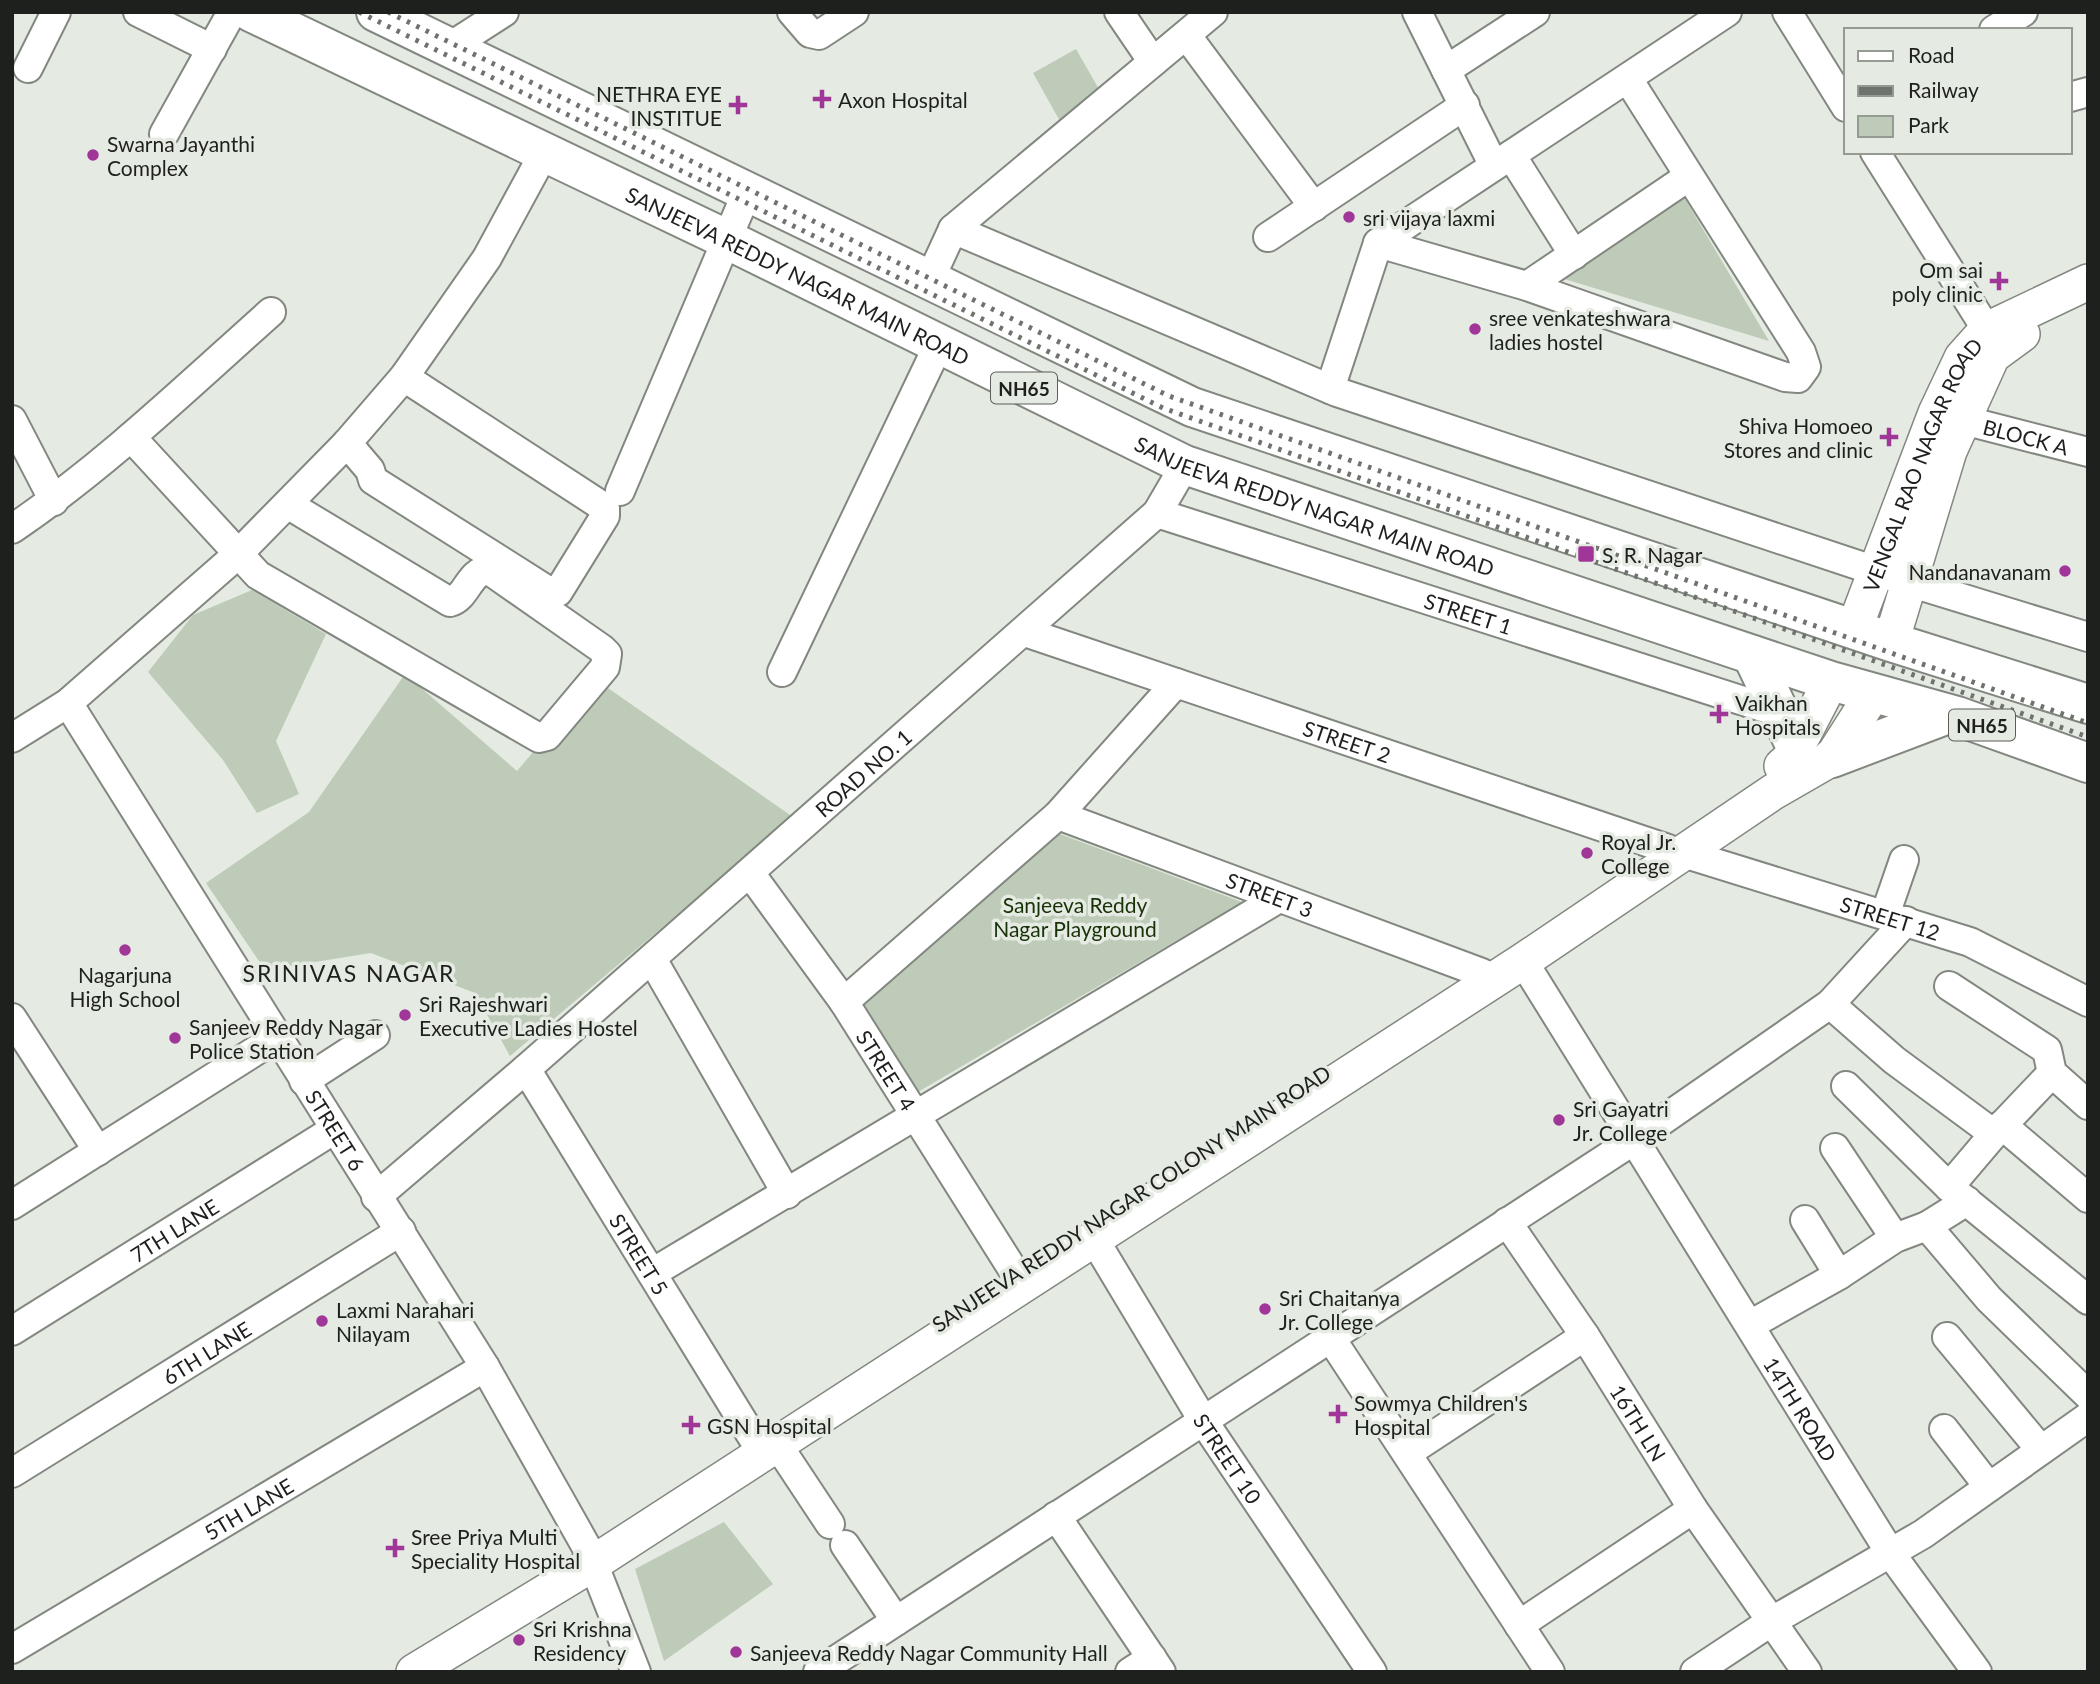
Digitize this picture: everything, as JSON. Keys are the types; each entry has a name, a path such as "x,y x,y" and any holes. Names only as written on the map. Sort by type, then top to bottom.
{"highway":[{"name":"SANJEEVA REDDY NAGAR MAIN ROAD","path":"251,12 728,240 938,346 1185,465 1830,681"},
{"name":"NH65","path":"376,12 1192,407 1891,642 2088,704"},
{"path":"1752,655 1807,758 1948,714"},
{"name":"NH65","path":"1830,681 1948,714 2088,763"}],"main road":[{"name":"VENGAL RAO NAGAR ROAD","path":"1854,629 1936,414 1962,358 1987,330 2088,282"},
{"name":"VENGAL RAO NAGAR ROAD","path":"1891,642 1949,451 1992,356 2019,336 2088,302"},
{"name":"SANJEEVA REDDY NAGAR COLONY MAIN ROAD","path":"390,1672 589,1556 1015,1273 1482,973 1773,792 1807,758 1830,681"},
{"path":"1807,758 1874,692"},
{"name":"SANJEEVA REDDY NAGAR COLONY MAIN ROAD","path":"765,1441 1094,1239 1525,964 1766,782 1807,758"},
{"path":"414,1672 589,1556"}],"street":[{"path":"28,68 56,12"},
{"path":"138,12 212,48"},
{"path":"164,134 232,12"},
{"path":"448,48 503,12"},
{"path":"792,12 810,33 819,35 854,12"},
{"path":"1119,12 1153,62"},
{"path":"930,279 953,229 1213,12"},
{"path":"1417,12 1465,105 1502,161 1574,255"},
{"path":"1446,70 1535,12"},
{"path":"1330,389 1378,243 1727,12"},
{"path":"1787,12 1844,104"},
{"path":"1997,28 2023,12"},
{"path":"1187,36 1314,207"},
{"path":"1378,243 1527,286 1785,377 1798,378 1806,367 1801,352 1628,79"},
{"path":"1268,237 1465,105"},
{"path":"12,738 68,704 237,555 348,443 404,377 487,258 544,153"},
{"path":"1876,154 1987,330"},
{"path":"1527,286 1688,177"},
{"path":"620,491 747,192"},
{"path":"953,229 1330,389 1875,571 2088,637"},
{"path":"12,529 54,500 131,437 271,312"},
{"path":"782,672 938,346"},
{"path":"348,443 370,470 373,480 551,592 558,592 605,516 605,508 404,377"},
{"path":"12,420 54,500"},
{"name":"BLOCK A","path":"1963,420 2088,452"},
{"path":"131,437 258,575 542,739 605,667 607,654 602,649 489,570 477,574 457,600 450,602 289,505"},
{"name":"ROAD NO. 1","path":"376,1197 750,873 1157,513 1185,465"},
{"name":"STREET 1","path":"1157,513 1781,713"},
{"name":"STREET 2","path":"1025,632 1676,851"},
{"path":"844,1002 1058,815 1175,682"},
{"name":"STREET 6","path":"68,704 485,1367 589,1556 636,1672"},
{"name":"STREET 3","path":"1058,815 1482,973"},
{"name":"STREET 12","path":"1676,851 1970,942 2088,1002"},
{"path":"818,1672 1634,1140 1830,1004 1896,918 1904,860"},
{"name":"STREET 4","path":"750,873 844,1002 1015,1273"},
{"path":"652,1273 1279,898"},
{"path":"652,958 787,1194"},
{"name":"14TH ROAD","path":"1525,964 1891,1554 1977,1672"},
{"path":"1949,986 2047,1050 2052,1073 2088,1105"},
{"path":"1830,1004 1894,1060 1998,1129 2088,1198"},
{"path":"12,1018 98,1151"},
{"path":"304,1080 375,1035"},
{"path":"12,1205 276,1038"},
{"name":"STREET 5","path":"526,1069 652,1273 765,1441 838,1534 896,1621"},
{"path":"1750,1325 1839,1275 1895,1238 1927,1226 1958,1194 1998,1129 2052,1073"},
{"path":"1846,1086 1958,1194 2088,1300"},
{"name":"7TH LANE","path":"12,1331 335,1129"},
{"path":"1835,1148 1895,1238"},
{"path":"1805,1220 1839,1275"},
{"name":"16TH LN","path":"1507,1222 1585,1336 1693,1510 1807,1672"},
{"path":"1927,1226 1989,1300 2088,1395"},
{"name":"6TH LANE","path":"12,1473 401,1231"},
{"name":"STREET 10","path":"1094,1239 1204,1422 1372,1672"},
{"path":"1407,1453 1585,1336"},
{"path":"1331,1337 1550,1672"},
{"path":"1947,1337 2041,1450"},
{"name":"5TH LANE","path":"12,1649 485,1367"},
{"path":"1695,1672 1772,1621 1891,1554 2088,1417"},
{"path":"1944,1429 1989,1487"},
{"path":"1519,1625 1693,1510"},
{"path":"1056,1516 1147,1667"}],"green space":[{"path":"1076,49 1104,98 1061,123 1033,73"},
{"path":"1684,197 1769,341 1561,278"},
{"path":"252,590 326,634 276,741 299,794 257,813 223,760 148,672 193,615"},
{"path":"405,674 517,771 595,679 793,817 510,1056 475,993 371,953 265,970 206,883 309,812"},
{"name":"Sanjeeva Reddy Nagar Playground","path":"1060,834 1242,902 918,1092 863,1006"},
{"path":"724,1522 773,1584 664,1661 635,1569"}],"railway":[{"path":"359,12 1163,408 2088,737"},
{"path":"388,12 1169,396 2088,723"}],"place":[{"name":"Axon Hospital","path":"822,99"},
{"name":"NETHRA EYE INSTITUE","path":"738,105"},
{"name":"Swarna Jayanthi Complex","path":"93,155"},
{"name":"sri vijaya laxmi","path":"1349,217"},
{"name":"Om sai poly clinic","path":"1999,281"},
{"name":"sree venkateshwara ladies hostel","path":"1475,329"},
{"name":"Shiva Homoeo Stores and clinic","path":"1889,437"},
{"name":"S. R. Nagar","path":"1586,554"},
{"name":"Nandanavanam","path":"2065,571"},
{"name":"Vaikhan Hospitals","path":"1719,714"},
{"name":"Royal Jr. College","path":"1587,853"},
{"name":"Nagarjuna High School","path":"125,950"},
{"name":"Sri Rajeshwari Executive Ladies Hostel","path":"405,1015"},
{"name":"Sanjeev Reddy Nagar Police Station","path":"175,1038"},
{"name":"Sri Gayatri Jr. College","path":"1559,1120"},
{"name":"Sri Chaitanya Jr. College","path":"1265,1309"},
{"name":"Laxmi Narahari Nilayam","path":"322,1321"},
{"name":"Sowmya Children's Hospital","path":"1338,1414"},
{"name":"GSN Hospital","path":"691,1425"},
{"name":"Sree Priya Multi Speciality Hospital","path":"395,1548"},
{"name":"Sri Krishna Residency","path":"519,1640"},
{"name":"Sanjeeva Reddy Nagar Community Hall","path":"736,1652"}],"district":[{"name":"SRINIVAS NAGAR","path":"349,973"}]}
